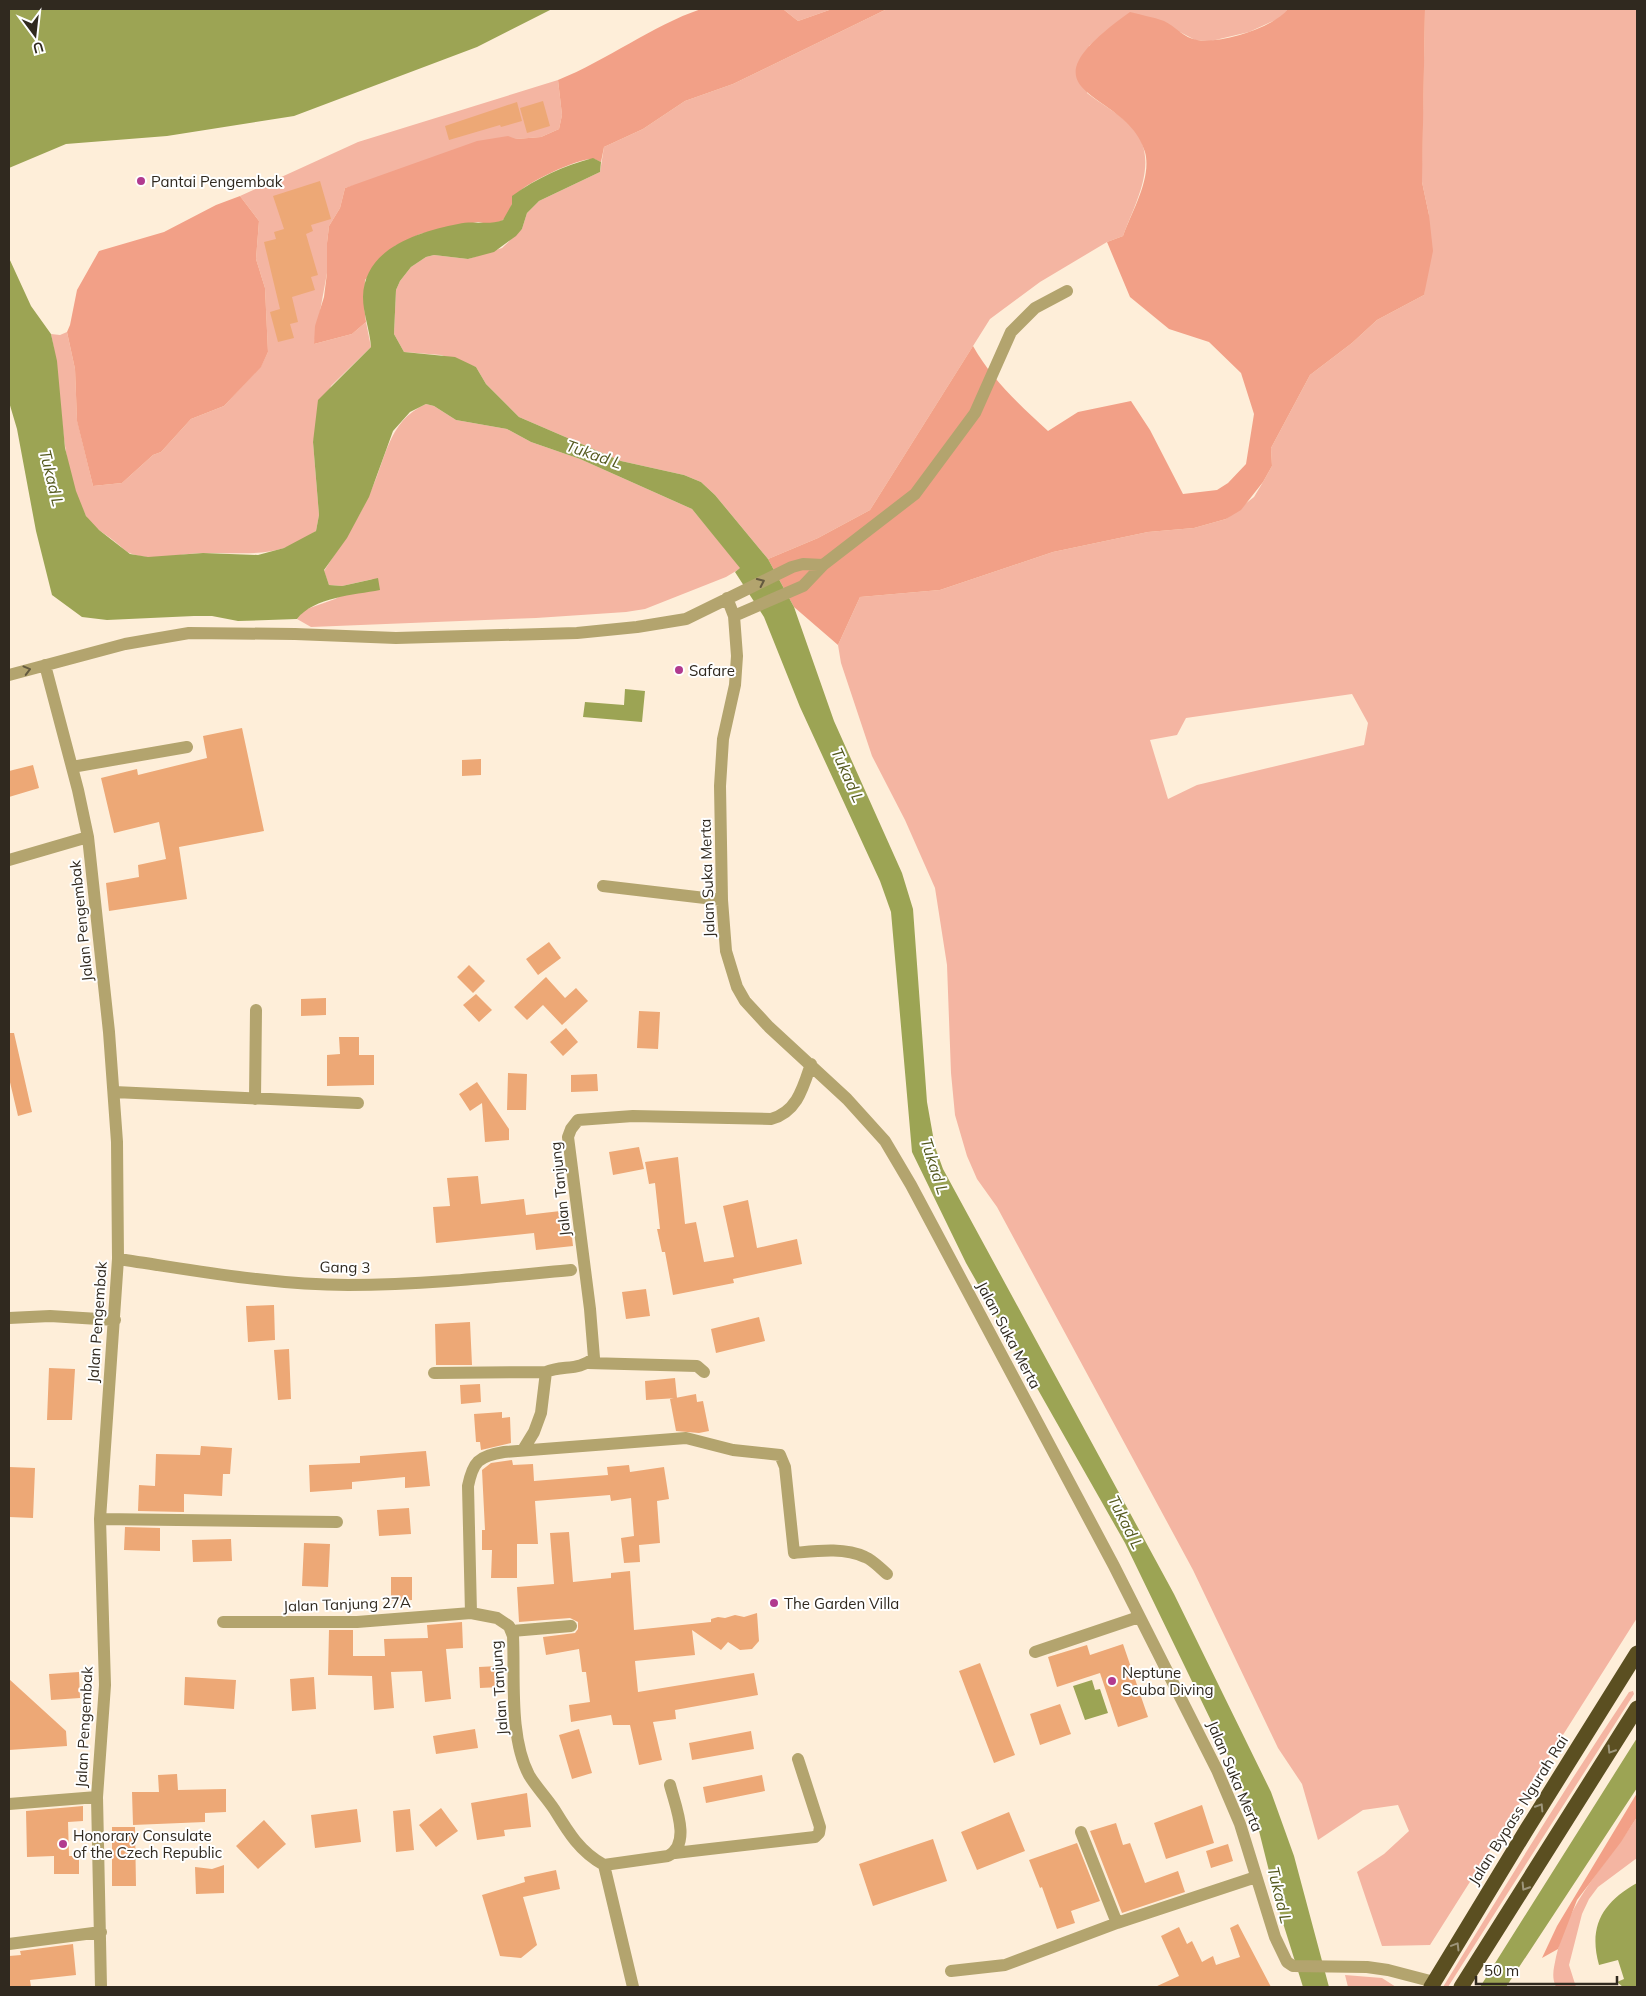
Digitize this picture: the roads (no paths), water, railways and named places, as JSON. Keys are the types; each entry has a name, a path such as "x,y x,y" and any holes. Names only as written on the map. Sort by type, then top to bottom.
{"highway":[{"name":"Jalan Bypass Ngurah Rai","path":"1432,1985 1631,1674 1637,1653"},
{"path":"1461,1987 1637,1708"}],"street":[{"path":"734,616 792,592 815,576 823,564 915,494 975,413 1010,332 1035,308 1068,291"},
{"path":"9,675 125,644 189,633 396,638 576,632 637,627 686,619 782,572 803,564 823,564"},
{"name":"Jalan Suka Merta","path":"727,598 734,616 737,656 735,685 723,739 720,786 722,900 726,951 737,987 745,1000 769,1027 811,1064 866,1120 885,1141 898,1161 1139,1617 1217,1770 1240,1824 1275,1937 1287,1962 1294,1966 1342,1966 1388,1970 1432,1985"},
{"name":"Jalan Pengembak","path":"45,665 72,767 88,838 114,1092 117,1142 118,1260 100,1519 105,1685 98,1797 101,1987"},
{"path":"72,767 187,747"},
{"path":"9,860 88,838"},
{"path":"603,886 722,900"},
{"path":"255,1099 256,1010"},
{"name":"Jalan Tanjung","path":"588,1363 594,1358 594,1347 568,1137 571,1128 578,1120 606,1117 771,1119 782,1116 792,1109 811,1064"},
{"path":"114,1092 358,1103"},
{"name":"Gang 3","path":"118,1260 267,1280 346,1285 430,1283 571,1270"},
{"path":"9,1318 50,1316 115,1320"},
{"path":"434,1373 546,1372 588,1363 697,1366 704,1372"},
{"path":"523,1450 534,1432 541,1412 546,1372"},
{"path":"471,1613 468,1486 472,1469 478,1460 490,1454 523,1450 686,1438 733,1450 780,1455 783,1459 794,1553 821,1551 855,1554 867,1557 888,1574"},
{"path":"100,1519 337,1522"},
{"name":"Jalan Tanjung","path":"471,1613 497,1618 509,1626 512,1631 515,1709 522,1756 530,1776 575,1842 589,1857 604,1865"},
{"name":"Jalan Tanjung 27A","path":"223,1622 357,1622 471,1613"},
{"path":"1035,1652 1139,1617"},
{"path":"512,1631 571,1626"},
{"path":"633,1987 604,1865 668,1856 675,1853 815,1836 819,1833 820,1827 798,1760"},
{"path":"670,1785 681,1839 675,1853"},
{"path":"9,1804 98,1797"},
{"path":"1081,1832 1117,1923"},
{"path":"952,1971 1005,1965 1117,1923 1256,1877"},
{"path":"9,1944 101,1932"}],"water":[{"path":"9,9 552,9 477,47 294,116 167,136 66,144 9,168"},
{"name":"Tukad L","path":"593,158 601,162 600,172 539,201 527,213 522,229 516,236 494,252 468,259 434,255 426,257 411,267 400,281 396,290 394,334 404,352 455,357 476,367 486,384 519,417 621,461 684,475 701,482 715,495 768,559 794,607 834,721 902,873 913,909 927,1102 935,1147 943,1169 1174,1594 1271,1792 1294,1856 1329,1987 1303,1987 1278,1907 1259,1831 1232,1764 1125,1543 966,1263 912,1152 891,912 880,881 800,707 764,617 735,572 740,568 692,509 580,459 531,442 507,429 456,420 434,406 426,404 410,412 393,431 369,497 347,538 324,570 329,585 342,586 378,578 380,590 324,601 304,612 297,619 238,621 212,616 107,620 82,617 52,595 36,531 17,429 9,402 9,258 31,306 51,334 57,361 65,448 76,491 86,516 99,530 130,554 148,557 203,553 258,555 284,548 316,531 319,515 313,442 318,400 371,347 363,297 366,280 373,266 383,254 411,238 442,227 464,223 492,223 503,220 512,204 512,196 551,173"},
{"path":"625,689 645,691 642,722 583,717 585,702 624,705"},
{"path":"1092,1680 1095,1690 1100,1689 1108,1713 1085,1720 1073,1686"},
{"path":"1637,1738 1637,1788 1506,1987 1480,1987"},
{"path":"1637,1883 1637,1987 1623,1987 1617,1982 1624,1979 1618,1960 1599,1965 1596,1951 1597,1927 1601,1916 1615,1898"}],"place":[{"name":"Pantai Pengembak","path":"141,181"},
{"name":"Safare","path":"679,670"},
{"name":"The Garden Villa","path":"774,1603"},
{"name":"Neptune Scuba Diving","path":"1112,1681"},
{"name":"Honorary Consulate of the Czech Republic","path":"63,1844"}]}
